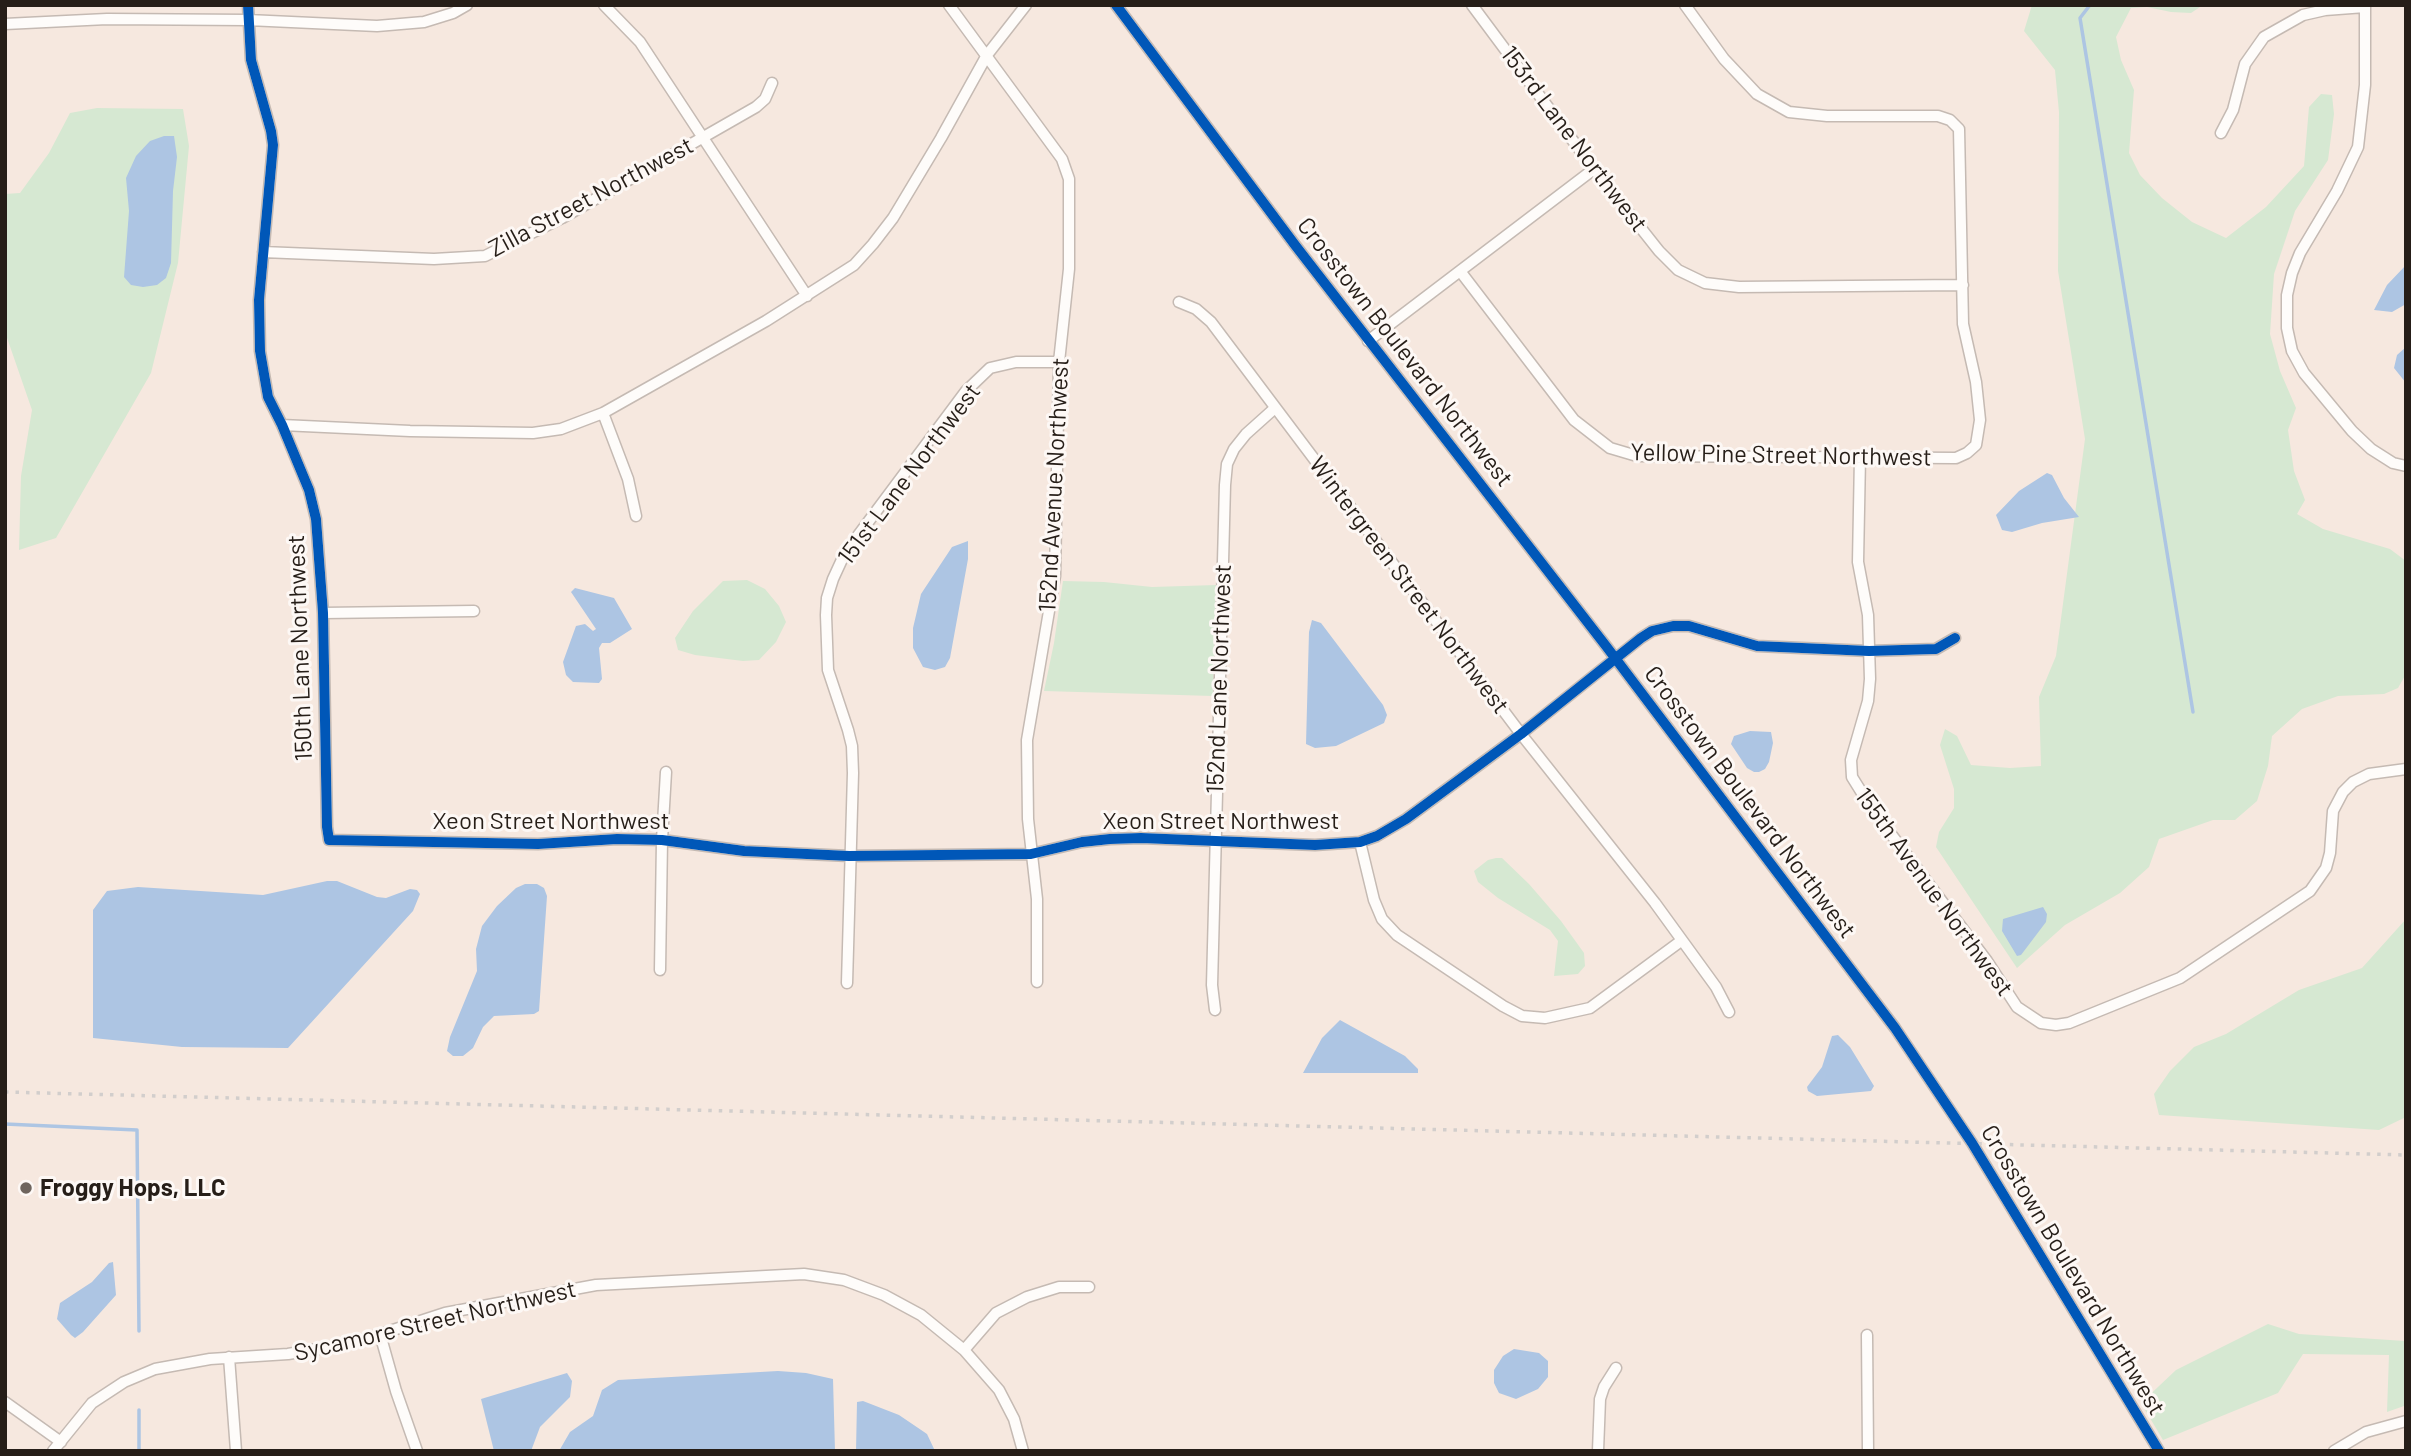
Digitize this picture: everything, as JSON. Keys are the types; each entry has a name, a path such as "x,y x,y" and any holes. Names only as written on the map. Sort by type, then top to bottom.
{"street":[{"name":"150th Lane Northwest","path":"248,5 251,60 273,145 259,300 260,351 268,397 309,490 316,519 323,613 329,840"},
{"path":"5,24 107,19 248,20 376,26 424,22 453,13 467,5"},
{"path":"604,5 639,42 807,296"},
{"path":"949,5 987,55"},
{"path":"282,425 533,433 561,429 603,413 807,296 853,265 893,218 987,55 1026,5"},
{"name":"Crosstown Boulevard Northwest","path":"1116,5 1368,341 1789,887 1926,1073 1972,1143 2159,1451"},
{"name":"153rd Lane Northwest","path":"1472,5 1594,169 1658,251 1678,270 1704,283 1739,287 1963,285"},
{"path":"1685,5 1724,59 1757,94 1789,112 1827,116 1938,116 1950,120 1959,128 1963,285"},
{"path":"2221,133 2233,110 2245,64 2264,37 2303,15 2365,6 2365,86 2358,147 2337,191 2300,253 2292,273 2287,295 2287,328 2292,351 2304,373 2352,431 2371,449 2393,463 2406,466"},
{"name":"152nd Avenue Northwest","path":"987,55 1062,159 1069,179 1069,269 1059,362 1055,576 1027,740 1028,819 1037,899 1037,982"},
{"name":"Zilla Street Northwest","path":"263,252 435,259 485,256 562,218 756,107 765,99 772,83"},
{"path":"1368,341 1594,169"},
{"name":"Yellow Pine Street Northwest","path":"1460,271 1574,420 1609,449 1637,456 1956,458 1976,445 1980,420 1976,382 1963,324 1963,285"},
{"name":"Wintergreen Street Northwest","path":"1179,302 1196,309 1211,322 1521,734 1655,903 1716,987 1730,1012"},
{"name":"151st Lane Northwest","path":"847,983 852,746 828,670 827,598 832,579 845,553 966,391 990,368 1016,362 1059,362"},
{"name":"152nd Lane Northwest","path":"1215,1010 1212,985 1215,843 1227,464 1234,449 1246,434 1275,408"},
{"path":"603,413 628,479 636,516"},
{"name":"155th Avenue Northwest","path":"1860,457 1858,562 1868,615 1868,701 1851,760 1852,777 1872,809 1987,961 2017,1007 2041,1023 2069,1023 2180,978 2310,891 2326,868 2330,853 2333,811 2343,792 2353,782 2369,774 2406,769"},
{"path":"323,613 474,611"},
{"name":"Xeon Street Northwest","path":"329,840 538,844 617,839 662,840 744,851 849,856 1031,854 1082,842 1142,838 1315,845 1360,842 1395,827 1521,734 1652,631 1673,626 1704,629 1757,646 1869,651 1936,649 1955,638"},
{"path":"660,970 666,772"},
{"path":"1360,842 1374,900 1382,919 1397,935 1522,1016 1545,1018 1590,1009 1681,941"},
{"name":"Sycamore Street Northwest","path":"53,1451 92,1403 124,1382 155,1369 229,1357 288,1354 353,1343 445,1313 596,1285 804,1274 844,1280 884,1295 921,1315 964,1350"},
{"path":"1023,1451 1014,1419 999,1390 964,1350 996,1314 1027,1297 1059,1287 1088,1287"},
{"path":"380,1334 417,1451"},
{"path":"1867,1335 1868,1451"},
{"path":"229,1357 236,1451"},
{"path":"1598,1451 1600,1399 1616,1368"},
{"path":"5,1402 61,1442"},
{"path":"2334,1451 2366,1432 2406,1421"}],"green space":[{"path":"2032,5 2203,5 2191,13 2147,7 2131,8 2116,37 2121,60 2134,90 2129,153 2140,175 2162,198 2192,222 2226,238 2266,207 2304,166 2309,107 2321,94 2332,95 2334,114 2328,160 2295,211 2274,274 2270,334 2280,371 2296,408 2288,430 2294,471 2305,500 2297,514 2323,529 2390,549 2406,561 2406,674 2398,688 2384,694 2338,696 2302,709 2272,736 2268,766 2257,801 2235,820 2213,820 2159,839 2149,867 2120,893 2065,925 2017,968 1936,847 1939,832 1954,808 1954,789 1940,745 1945,729 1957,736 1971,765 2010,768 2041,766 2039,697 2056,656 2085,439 2058,271 2059,112 2055,70 2024,31"},
{"path":"97,108 183,109 189,146 178,263 151,373 56,538 19,550 21,476 32,410 5,332 5,194 20,193 49,153 70,113"},
{"path":"747,580 765,589 779,606 786,622 776,642 759,660 743,661 678,650 675,638 693,611 723,581"},
{"path":"1063,581 1152,587 1216,585 1213,696 1044,691"},
{"path":"1502,858 1529,884 1584,953 1585,966 1578,974 1554,976 1558,941 1550,930 1498,898 1478,882 1474,871 1488,860"},
{"path":"2406,919 2406,1117 2379,1130 2159,1115 2154,1094 2170,1071 2194,1047 2226,1034 2299,990 2362,968"},
{"path":"2268,1324 2299,1334 2405,1341 2404,1406 2387,1412 2389,1355 2303,1354 2278,1393 2163,1440 2141,1403 2176,1370"}],"water":[{"path":"174,136 177,157 171,263 166,278 157,285 131,285 124,277 129,211 126,178 136,156 150,141"},
{"path":"2406,265 2406,304 2392,312 2374,310 2387,285"},
{"path":"2406,347 2406,383 2394,368 2397,355"},
{"path":"2047,473 2052,475 2064,498 2079,517 2042,523 2012,532 2002,530 1996,515 2019,491"},
{"path":"968,541 968,559 950,658 945,667 935,670 923,667 913,648 913,628 921,594 952,547"},
{"path":"575,588 614,598 632,629 610,643 602,643 599,648 602,679 599,683 573,682 566,675 563,662 576,626 585,624 593,631 596,629 571,592"},
{"path":"1312,620 1321,623 1383,705 1387,715 1384,723 1336,746 1315,748 1306,744 1309,632"},
{"path":"1750,731 1771,732 1773,743 1769,762 1765,769 1759,772 1747,768 1731,744 1734,736"},
{"path":"337,881 377,897 386,898 410,889 417,890 420,894 413,911 288,1048 182,1047 93,1038 93,910 107,891 138,887 263,895"},
{"path":"525,884 537,884 544,888 547,896 539,1011 534,1014 494,1016 483,1027 473,1048 463,1056 453,1056 447,1051 450,1037 477,971 476,949 482,926 497,906 516,888"},
{"path":"2043,907 2047,914 2046,922 2021,955 2017,956 2002,931 2003,919"},
{"path":"1340,1020 1405,1056 1418,1069 1418,1073 1303,1073 1322,1038"},
{"path":"1838,1035 1850,1047 1874,1086 1871,1091 1817,1096 1808,1091 1807,1087 1822,1067 1832,1036"},
{"path":"113,1262 116,1295 75,1338 57,1319 60,1303 92,1282"},
{"path":"1514,1349 1539,1353 1548,1361 1548,1377 1538,1389 1516,1399 1499,1393 1494,1383 1494,1370 1503,1356"},
{"path":"778,1371 833,1379 835,1451 559,1451 570,1432 593,1416 602,1390 618,1380"},
{"path":"567,1373 572,1381 570,1397 540,1427 531,1451 494,1451 481,1399"},
{"path":"863,1401 899,1415 927,1434 935,1451 856,1451 857,1402"}],"waterway":[{"path":"2090,5 2080,18 2193,712"},
{"path":"5,1124 137,1130 139,1331"},
{"path":"139,1410 139,1451"}],"railway":[{"path":"5,1092 2406,1155"}],"cycle path":[{"path":"248,5 251,60 273,145 259,300 260,351 268,397 309,490 316,519 323,613 329,840 538,844 617,839 662,840 744,851 849,856 1031,854 1082,842 1141,838 1315,845 1360,842 1377,836 1406,819 1521,734 1652,631 1673,626 1689,626 1757,646 1869,651 1936,649 1955,638"},
{"path":"1116,5 1295,245 1606,646 1895,1028 1972,1143 2159,1451"}],"place":[{"name":"Froggy Hops, LLC","path":"26,1188"}]}
